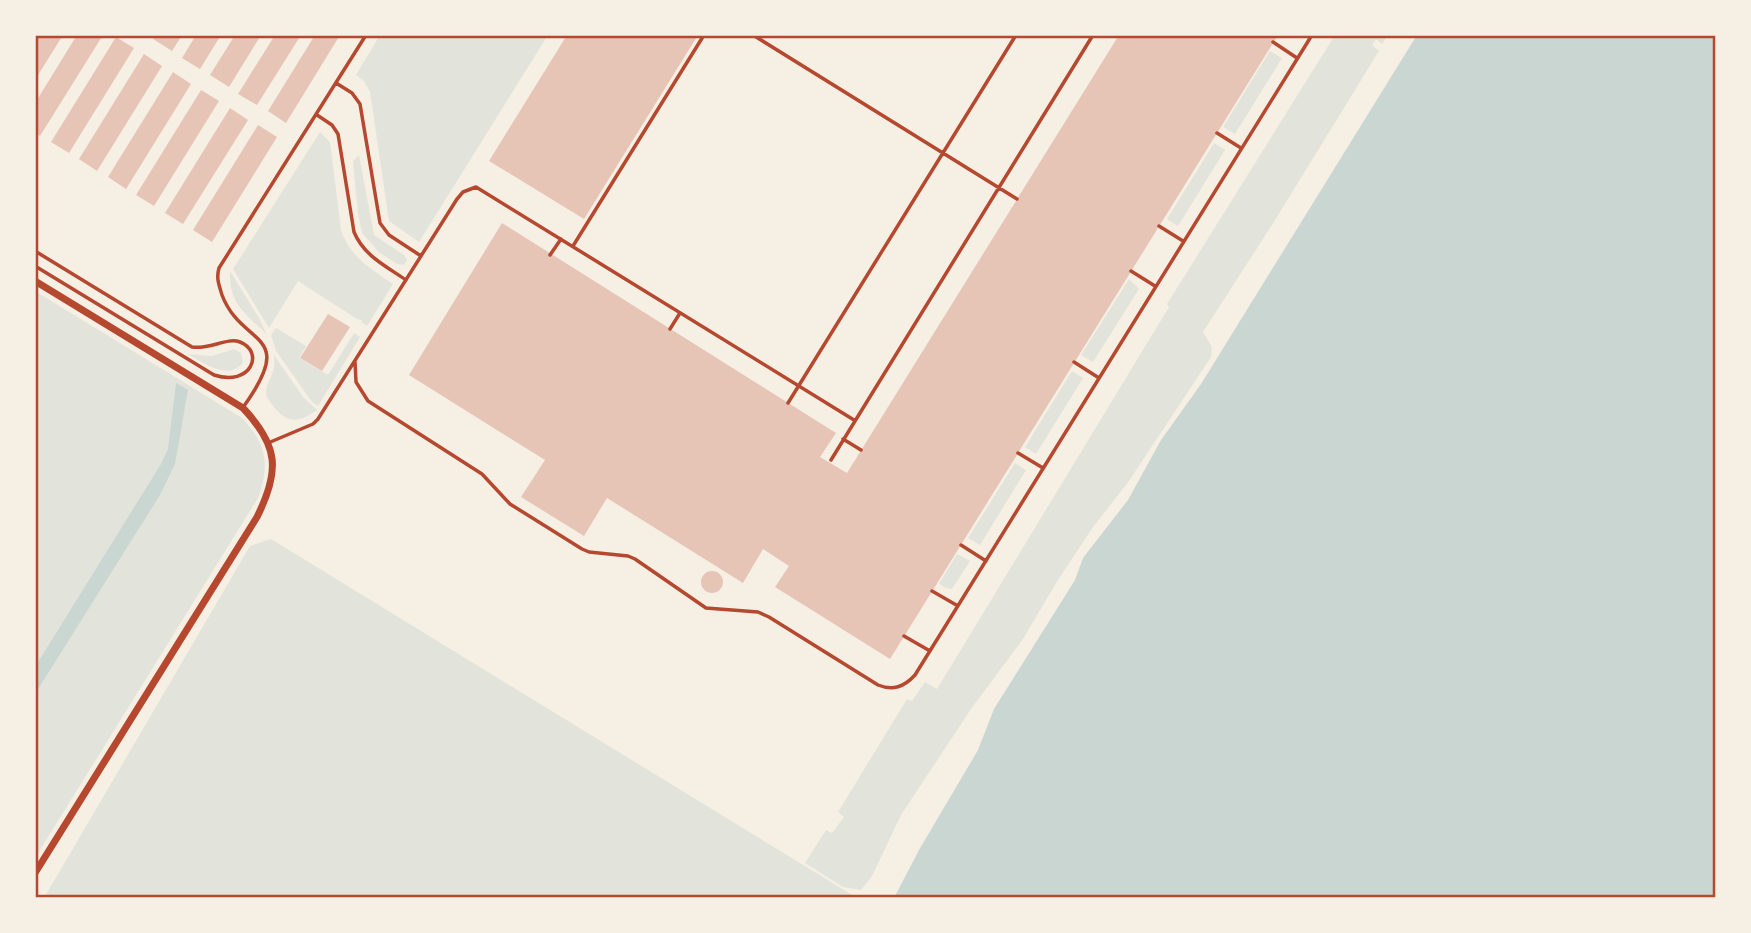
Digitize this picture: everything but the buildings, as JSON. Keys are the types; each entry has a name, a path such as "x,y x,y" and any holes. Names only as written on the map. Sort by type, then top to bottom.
{"street":[{"path":"35,281 243,408 256,422 268,443 273,476 257,517 35,873"}],"lane":[{"path":"243,408 264,373 267,361 265,349 261,339 237,317 224,300 218,283 219,268 366,35"},
{"path":"573,246 704,35"},
{"path":"753,35 1017,199"},
{"path":"788,403 1016,35"},
{"path":"831,460 1093,35"},
{"path":"355,362 356,382 368,401 482,474 510,504 582,549 628,556 671,582 706,608 766,615 885,688 896,688 909,682 930,651 1312,35"},
{"path":"1273,42 1297,58"},
{"path":"336,83 352,93 360,104 380,223 389,235 421,256"},
{"path":"316,115 331,125 338,134 354,232 358,242 372,257 406,280"},
{"path":"1217,133 1241,148"},
{"path":"268,443 313,424 318,419 457,199 463,192 476,187 854,420"},
{"path":"1159,226 1184,241"},
{"path":"550,255 561,239"},
{"path":"35,251 192,347 202,349 237,341 244,344 250,349 251,367 245,374 235,378 214,374 35,266"},
{"path":"1131,271 1155,286"},
{"path":"670,330 680,313"},
{"path":"1074,362 1099,377"},
{"path":"843,439 862,450"},
{"path":"1018,453 1043,468"},
{"path":"961,545 986,561"},
{"path":"932,591 958,606"},
{"path":"904,636 930,651"}],"shaded area":[{"path":"380,35 548,35 419,242 389,221 370,92 364,81 356,75"},
{"path":"1335,35 1388,35 1382,44 1376,39 1372,45 1379,51 1203,332 1212,347 1211,357 1129,481 1093,527 1023,639 971,709 901,815 872,876 861,890 843,887 805,863 826,830 832,833 844,817 838,812 907,699 912,701 925,682 937,689 1169,307 1167,304"},
{"path":"1417,35 1716,35 1716,898 894,898 978,750 994,709 1075,580 1083,558 1128,500 1161,440 1201,384"},
{"path":"1270,51 1282,58 1235,134 1223,127"},
{"path":"320,132 330,142 341,230 345,239 355,255 393,284 367,326 362,320 298,281 269,328 233,269"},
{"path":"1214,143 1225,150 1178,226 1167,219"},
{"path":"359,155 374,235 404,255 407,260 404,265 397,264 379,252 362,233 353,161"},
{"path":"230,271 267,335 240,307 232,292"},
{"path":"1129,279 1139,289 1093,362 1081,355"},
{"path":"35,291 242,418 257,437 265,465 258,498 35,858"},
{"path":"276,328 306,346 299,358 328,375 354,333 360,337 318,406 312,402 276,351 271,335"},
{"path":"234,349 241,353 243,362 238,368 224,371 188,354 212,356"},
{"path":"274,355 303,397 317,410 294,420 284,417 274,407 266,393 274,369"},
{"path":"1072,371 1083,378 1036,454 1025,447"},
{"path":"176,383 188,390 175,464 160,495 35,694 35,667 168,449"},
{"path":"1015,463 1026,470 980,545 968,538"},
{"path":"271,539 857,898 44,898 250,546"},
{"path":"957,554 970,561 952,589 946,588 939,584"}]}
